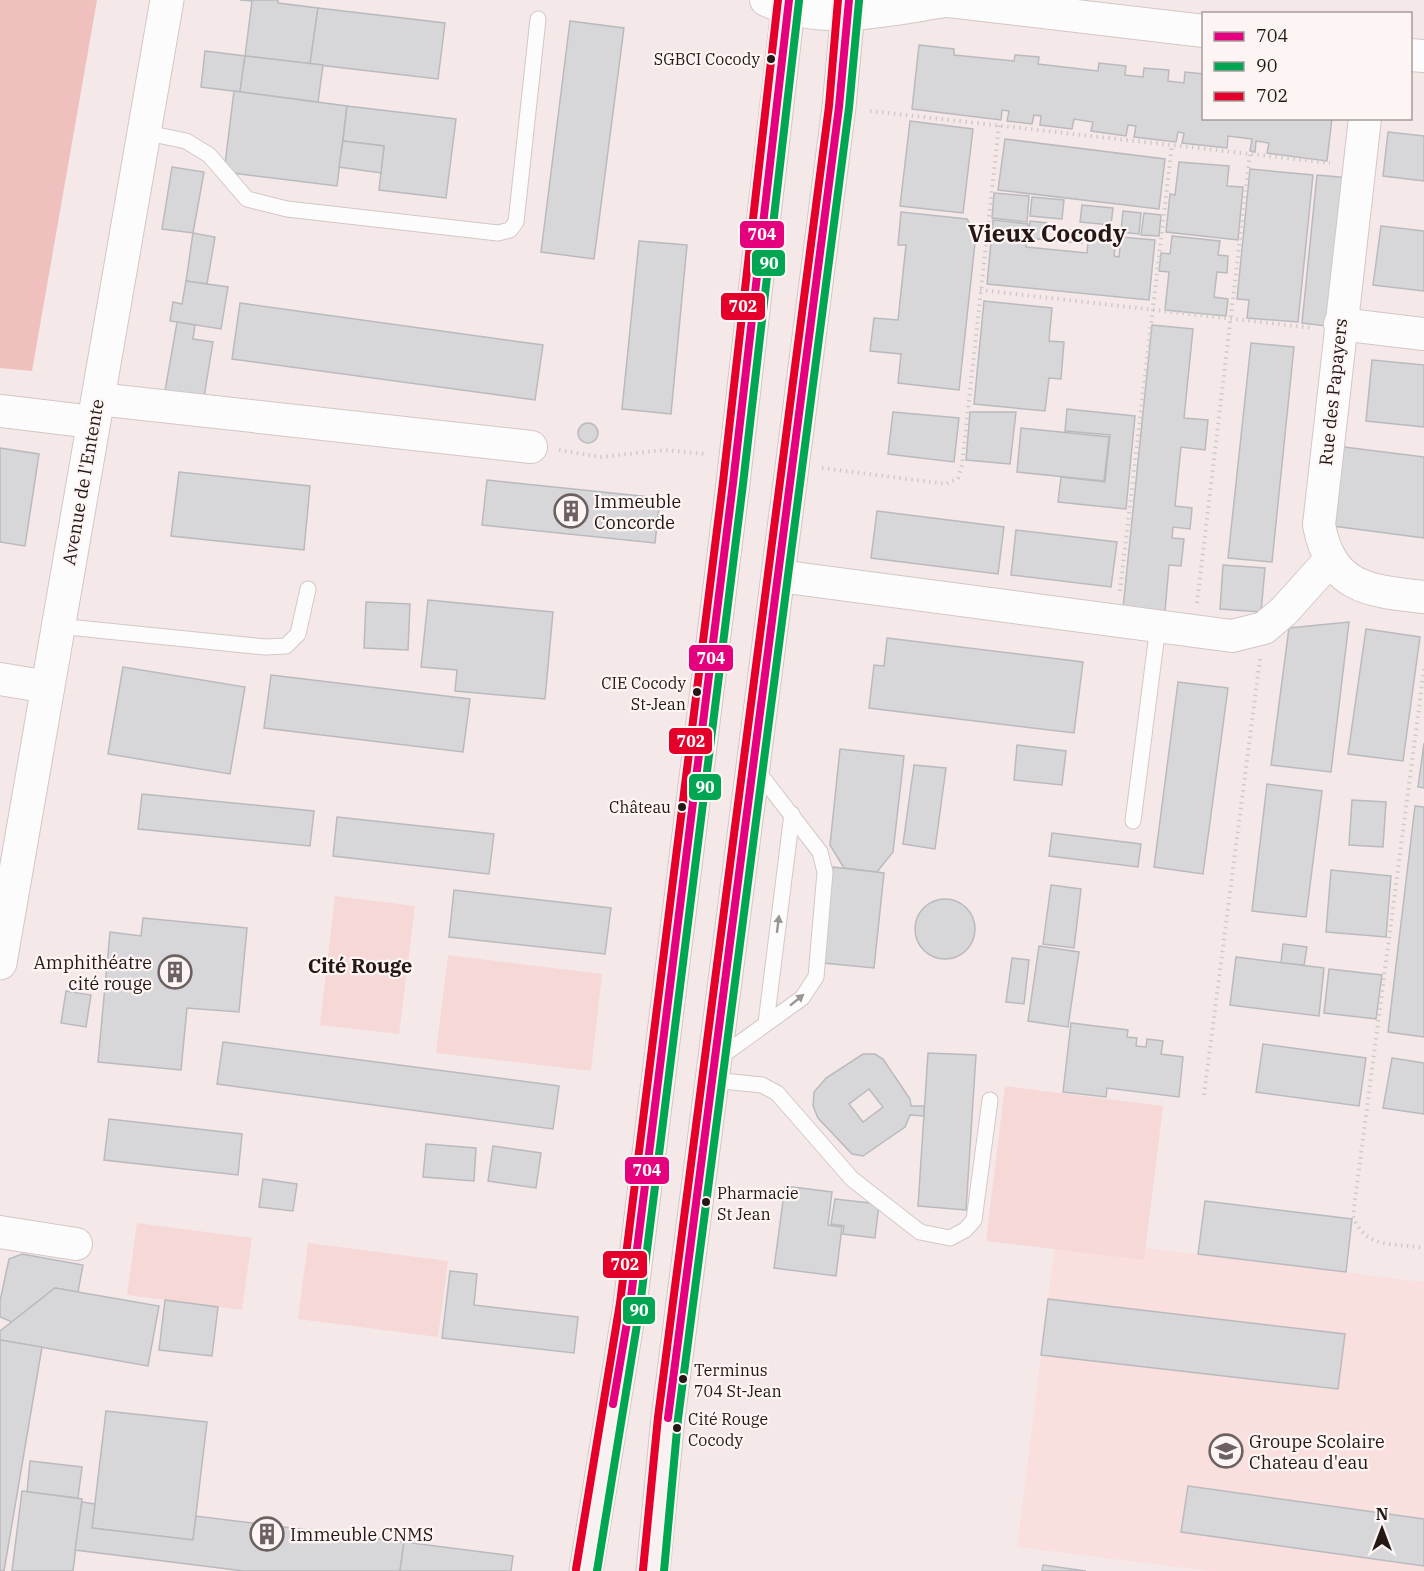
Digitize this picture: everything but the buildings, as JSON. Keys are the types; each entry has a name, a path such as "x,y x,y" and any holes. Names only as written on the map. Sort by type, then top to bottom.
{"main road":[{"path":"586,1571 630,1305 733,483 781,3"},
{"path":"653,1571 668,1418 794,464 839,107 848,8"}],"street":[{"name":"Avenue de l'Entente","path":"1,948 167,0"},
{"path":"781,3 848,8 943,1 1202,31"},
{"name":"Rue des Papayers","path":"1329,561 1319,525 1339,328 1365,120"},
{"path":"1339,328 1424,334"},
{"path":"0,411 95,411 531,447"},
{"path":"779,576 1232,636 1264,628 1284,611 1329,561 1350,580 1376,592 1424,597"},
{"path":"0,679 48,687"},
{"path":"0,1233 76,1245"}],"lane":[{"path":"143,132 186,141 209,155 247,199 287,209 498,233 510,231 516,222 538,20"},
{"path":"58,626 265,647 286,646 298,634 308,589"},
{"path":"1132,820 1158,626"},
{"path":"753,765 820,852 825,872 816,977 802,998 766,1023 715,1070 762,1085 777,1093 852,1179 920,1232 950,1238 965,1230 974,1220 990,1100"},
{"path":"766,1023 792,814"}],"path":[{"path":"839,107 1359,167"},
{"path":"794,464 945,484 958,478 962,465 999,125"},
{"path":"1117,621 1172,145"},
{"path":"1194,631 1250,154"},
{"path":"980,290 1230,319 1339,328"},
{"path":"531,447 551,448 600,457 664,450 709,454"},
{"path":"1204,1095 1264,628"},
{"path":"1424,669 1353,1216 1358,1231 1370,1240 1424,1248"}],"shaded area":[{"path":"0,0 97,0 32,371 0,368"},
{"path":"335,896 415,906 399,1034 320,1025"},
{"path":"448,955 602,974 591,1071 436,1053"},
{"path":"1005,1086 1163,1106 1144,1260 986,1241"},
{"path":"137,1223 252,1238 242,1310 127,1295"},
{"path":"308,1243 448,1261 438,1337 298,1319"},
{"name":"Groupe Scolaire Chateau d'eau","path":"1146,1248 1424,1282 1424,1571 1209,1571 1017,1547 1054,1249 1144,1260"}],"transit line":[{"name":"702","path":"576,1569 620,1303 723,482 778,0"},
{"name":"704","path":"613,1404 630,1305 733,483 789,0"},
{"name":"702","path":"643,1570 658,1417 829,106 838,0"},
{"name":"704","path":"668,1418 839,107 849,0"},
{"name":"90","path":"597,1571 640,1306 743,484 799,1"},
{"name":"90","path":"664,1571 678,1419 849,108 859,1"}],"place":[{"name":"SGBCI Cocody","path":"771,59"},
{"name":"Immeuble Concorde","path":"571,511"},
{"name":"CIE Cocody St-Jean","path":"697,692"},
{"name":"Château","path":"682,807"},
{"name":"Amphithéatre cité rouge","path":"175,972"},
{"name":"Pharmacie St Jean","path":"706,1202"},
{"name":"Terminus 704 St-Jean","path":"683,1379"},
{"name":"Cité Rouge Cocody","path":"677,1428"},
{"name":"Groupe Scolaire Chateau d'eau","path":"1226,1451"},
{"name":"Immeuble CNMS","path":"267,1534"}],"district":[{"name":"Vieux Cocody","path":"1047,233"},
{"name":"Cité Rouge","path":"360,965"}]}
